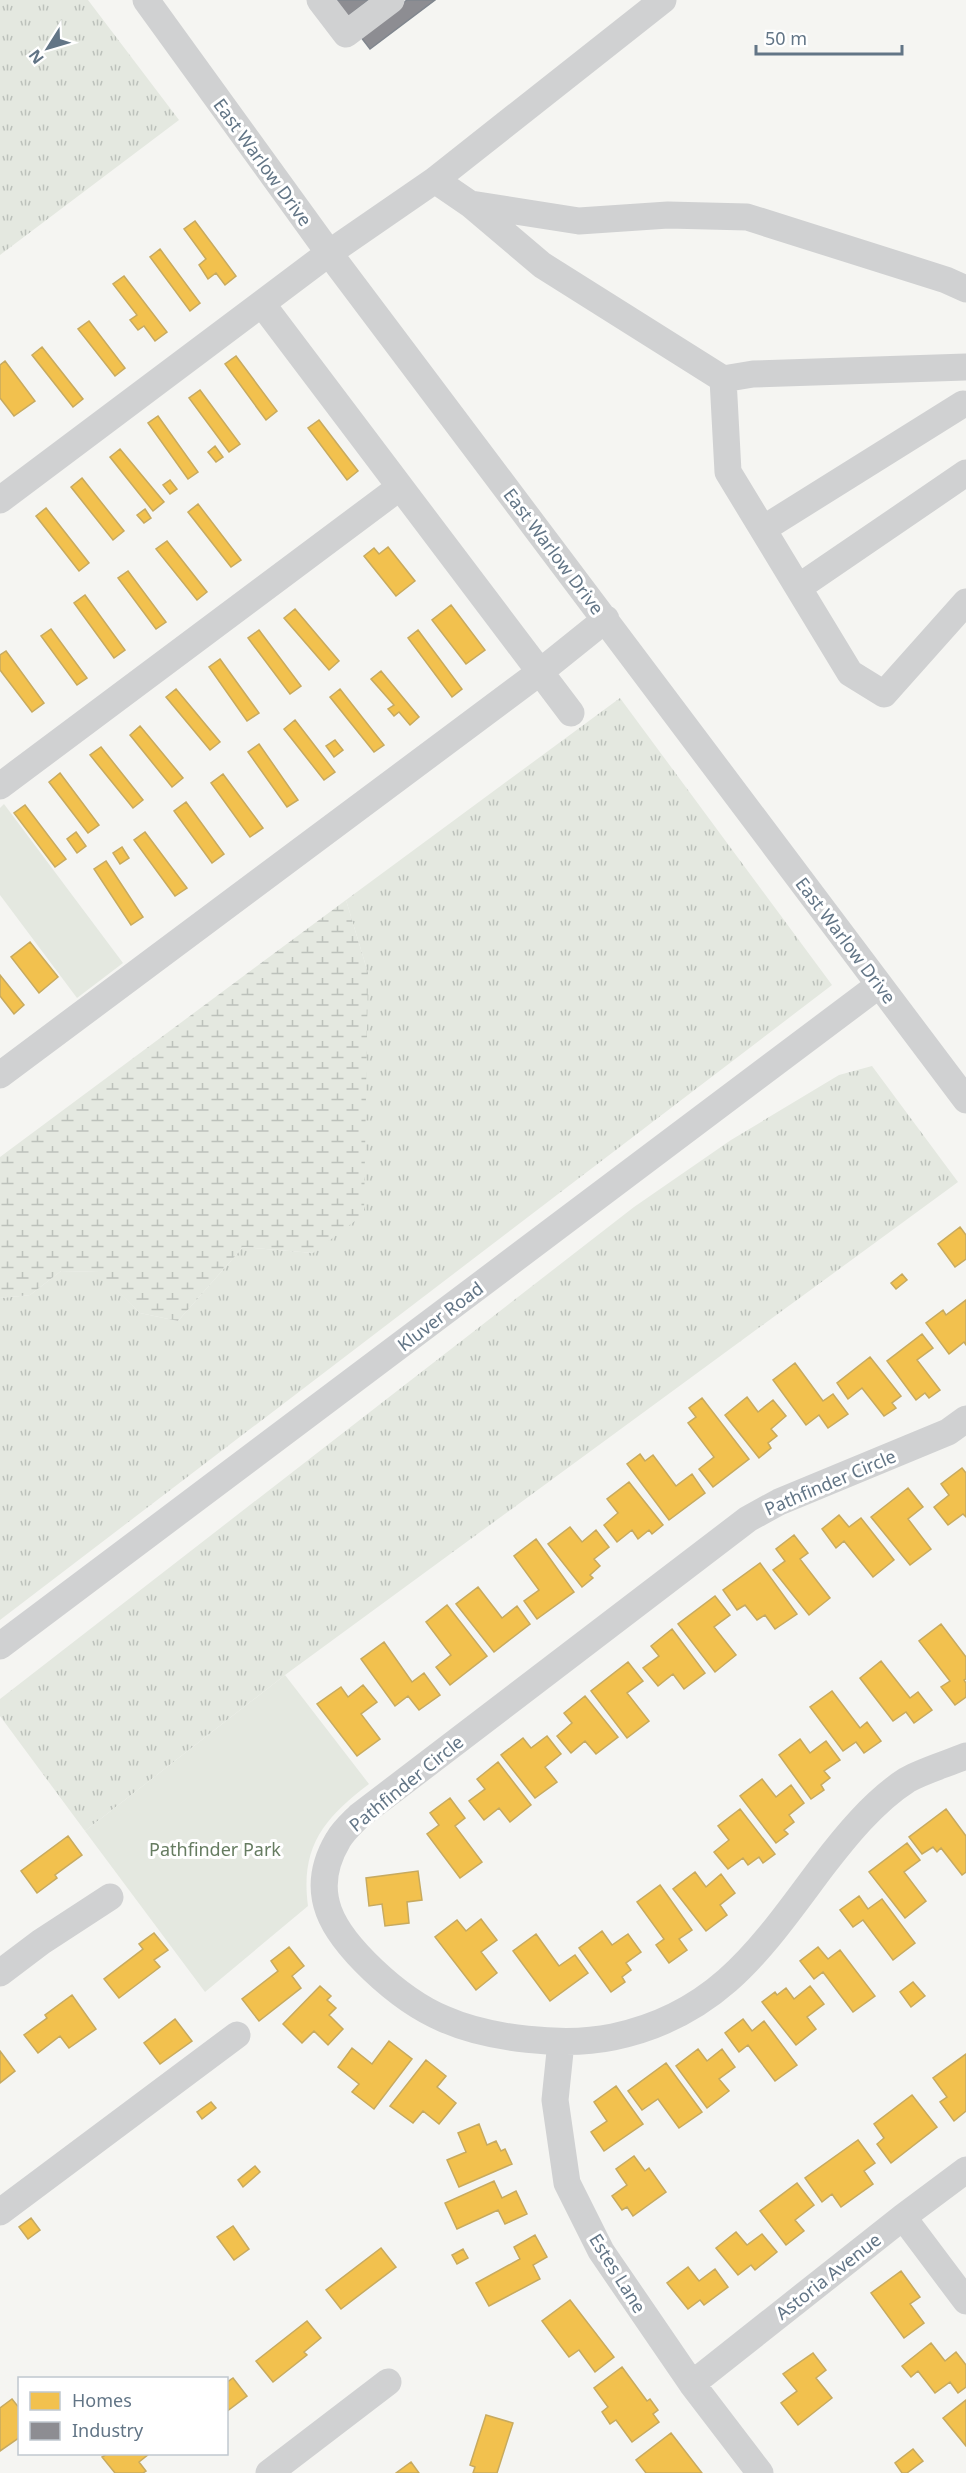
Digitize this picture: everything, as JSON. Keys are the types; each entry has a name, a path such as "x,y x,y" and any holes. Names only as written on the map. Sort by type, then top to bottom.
{"street":[{"name":"East Warlow Drive","path":"146,0 329,253 966,1100"},
{"path":"320,0 346,34 391,0"},
{"path":"0,500 329,253 435,180 663,0"},
{"path":"435,180 470,204 542,265 723,379 753,375 966,367"},
{"path":"470,204 579,220 668,215 747,217 946,280 966,289"},
{"path":"262,304 571,713"},
{"path":"723,379 728,472 850,672 884,694 966,602"},
{"path":"763,529 965,405"},
{"path":"799,587 966,473"},
{"path":"0,786 400,487"},
{"path":"0,1075 540,672 606,620"},
{"name":"Kluver Road","path":"0,1646 879,985"},
{"name":"Pathfinder Circle","path":"966,1419 948,1432 779,1502 748,1519 359,1816 339,1838 327,1864 324,1889 330,1919 349,1947 391,1987 444,2019 497,2035 561,2042 613,2037 659,2023 702,2001 730,1981 758,1952 842,1840 872,1810 908,1780 966,1756"},
{"path":"0,1973 41,1942 110,1897"},
{"path":"0,2212 237,2035"},
{"name":"Estes Lane","path":"561,2042 555,2100 567,2183 601,2251 692,2384 760,2473"},
{"name":"Astoria Avenue","path":"692,2384 966,2170"},
{"path":"903,2217 966,2301"},
{"path":"269,2473 388,2382"}],"green space":[{"path":"0,0 88,0 179,120 0,255"},
{"path":"620,698 832,985 0,1620 0,1298 30,1295 61,1271 100,1272 140,1313 178,1321 243,1247 313,1253 368,973 346,900"},
{"path":"4,804 123,963 77,998 0,895 0,808"},
{"path":"346,900 368,973 364,1214 313,1253 243,1247 178,1321 140,1313 99,1272 61,1271 30,1295 0,1298 0,1157"},
{"path":"872,1066 958,1182 285,1675 85,1831 0,1716 0,1699 634,1207 731,1140 839,1075"},
{"name":"Pathfinder Park","path":"285,1675 369,1784 339,1809 328,1822 312,1850 306,1885 308,1906 205,1992 85,1831"}],"building: Homes":[{"path":"195,221 236,276 225,285 216,273 208,279 199,265 206,259 184,229"},
{"path":"160,249 200,303 190,311 150,257"},
{"path":"124,276 167,332 155,341 144,326 138,330 130,320 137,315 113,284"},
{"path":"89,321 125,368 115,376 78,329"},
{"path":"42,347 83,399 73,407 32,355"},
{"path":"236,356 277,411 266,420 225,364"},
{"path":"5,361 35,401 14,416 0,398 0,365"},
{"path":"200,390 240,444 229,452 189,398"},
{"path":"158,416 198,472 188,479 148,423"},
{"path":"319,420 358,471 347,480 308,428"},
{"path":"215,446 223,457 216,462 208,452"},
{"path":"120,449 164,502 153,511 110,457"},
{"path":"82,478 124,531 113,540 71,487"},
{"path":"170,480 177,489 170,494 163,485"},
{"path":"198,504 241,560 231,567 188,512"},
{"path":"46,508 89,563 79,571 36,516"},
{"path":"145,509 151,518 144,523 137,515"},
{"path":"167,541 207,592 197,600 156,549"},
{"path":"388,547 415,581 396,596 364,556 374,548 379,554"},
{"path":"128,571 166,622 156,629 118,578"},
{"path":"85,595 125,650 114,658 74,603"},
{"path":"451,605 485,650 466,664 432,620"},
{"path":"295,609 339,661 329,670 284,618"},
{"path":"51,629 87,678 77,685 41,636"},
{"path":"259,630 301,686 290,694 248,638"},
{"path":"418,630 462,689 452,697 408,638"},
{"path":"6,651 44,703 32,712 0,670 0,655"},
{"path":"220,659 259,713 247,721 209,667"},
{"path":"381,671 419,717 410,725 399,712 394,716 388,709 394,705 371,679"},
{"path":"176,689 220,742 210,750 166,697"},
{"path":"340,689 384,745 374,752 330,697"},
{"path":"295,720 335,772 324,780 284,729"},
{"path":"140,726 183,778 172,787 130,735"},
{"path":"335,740 343,750 334,757 326,746"},
{"path":"259,744 298,800 287,807 248,752"},
{"path":"101,747 143,800 133,808 90,755"},
{"path":"60,773 99,825 88,833 49,782"},
{"path":"223,774 263,828 250,837 211,783"},
{"path":"186,802 224,854 212,863 174,811"},
{"path":"25,805 66,859 55,867 14,813"},
{"path":"76,832 86,846 77,853 67,839"},
{"path":"145,832 187,888 175,896 134,840"},
{"path":"122,847 129,858 120,864 113,853"},
{"path":"106,861 143,917 131,925 94,869"},
{"path":"30,942 58,977 39,993 11,957"},
{"path":"0,975 24,1005 14,1014 0,996"},
{"path":"960,1227 966,1235 966,1259 955,1267 938,1244"},
{"path":"902,1274 907,1280 896,1289 891,1283"},
{"path":"966,1300 966,1345 964,1342 949,1354 926,1323 943,1310 946,1315"},
{"path":"922,1334 933,1348 917,1360 940,1390 929,1398 925,1393 916,1400 887,1361"},
{"path":"870,1357 901,1396 892,1403 896,1408 884,1416 862,1388 848,1399 837,1383"},
{"path":"795,1363 823,1401 833,1394 848,1414 828,1428 819,1415 806,1425 773,1380"},
{"path":"747,1397 758,1412 773,1400 786,1416 771,1429 777,1436 768,1443 771,1448 759,1458 725,1415"},
{"path":"702,1398 749,1459 713,1487 699,1469 714,1457 688,1423 696,1417 689,1408"},
{"path":"640,1454 645,1461 653,1455 676,1486 692,1474 705,1493 669,1520 627,1464"},
{"path":"962,1468 966,1473 966,1517 963,1514 948,1525 934,1507 949,1495 941,1484"},
{"path":"629,1482 663,1525 652,1534 649,1530 638,1539 632,1530 617,1542 604,1525 618,1513 607,1499"},
{"path":"908,1488 923,1507 908,1519 931,1549 910,1565 871,1517"},
{"path":"839,1515 849,1527 861,1518 894,1560 873,1577 844,1541 836,1548 822,1529"},
{"path":"570,1527 582,1542 596,1530 609,1547 594,1559 600,1566 590,1575 593,1578 582,1587 548,1544"},
{"path":"794,1535 808,1553 800,1559 830,1598 809,1615 773,1570 785,1561 776,1549"},
{"path":"536,1539 574,1592 537,1619 524,1601 539,1590 514,1556"},
{"path":"760,1563 797,1614 775,1629 765,1615 757,1620 745,1605 737,1610 723,1590"},
{"path":"478,1587 502,1618 517,1606 530,1624 494,1652 456,1604"},
{"path":"715,1596 730,1615 714,1627 736,1655 715,1672 678,1624"},
{"path":"447,1605 487,1656 450,1685 436,1667 451,1655 426,1622"},
{"path":"941,1624 966,1657 966,1679 964,1680 966,1697 955,1705 941,1687 950,1681 919,1641"},
{"path":"672,1629 705,1673 684,1689 673,1674 658,1686 643,1668 659,1656 651,1646"},
{"path":"384,1642 412,1682 424,1673 440,1695 419,1710 408,1696 395,1706 361,1659"},
{"path":"881,1661 910,1698 918,1692 932,1710 914,1723 906,1712 893,1721 860,1678"},
{"path":"628,1662 643,1681 627,1693 649,1721 627,1738 591,1691"},
{"path":"363,1685 377,1702 361,1714 380,1739 357,1756 317,1704 341,1687 348,1697"},
{"path":"832,1691 860,1728 867,1722 881,1741 864,1753 856,1742 843,1751 810,1707"},
{"path":"585,1696 618,1737 596,1754 585,1741 571,1753 557,1736 572,1723 564,1713"},
{"path":"547,1736 561,1754 545,1767 557,1782 535,1798 501,1755 523,1738 531,1748"},
{"path":"800,1739 810,1753 826,1741 840,1760 824,1771 830,1778 821,1785 824,1790 811,1799 779,1755"},
{"path":"498,1762 531,1805 510,1822 499,1808 484,1820 469,1801 485,1789 477,1779"},
{"path":"762,1779 776,1797 791,1785 804,1803 789,1815 794,1822 784,1830 788,1834 776,1843 740,1796"},
{"path":"450,1798 465,1818 455,1826 482,1862 460,1878 427,1834 439,1825 430,1813"},
{"path":"740,1809 775,1854 763,1863 759,1857 748,1865 743,1858 728,1869 714,1852 729,1840 718,1826"},
{"path":"946,1809 966,1836 966,1872 962,1875 941,1848 937,1852 933,1847 922,1854 909,1837"},
{"path":"68,1836 82,1855 55,1875 57,1878 37,1893 21,1871"},
{"path":"907,1843 920,1860 904,1872 926,1901 905,1918 869,1872"},
{"path":"418,1871 422,1900 407,1902 409,1923 385,1926 382,1904 369,1906 366,1878"},
{"path":"695,1872 706,1887 721,1874 735,1893 720,1905 727,1915 706,1931 673,1889"},
{"path":"660,1885 692,1930 679,1939 687,1950 669,1963 656,1945 664,1939 637,1902"},
{"path":"859,1896 868,1909 882,1899 915,1943 893,1960 863,1920 853,1927 840,1910"},
{"path":"481,1919 497,1940 481,1952 497,1973 476,1990 435,1937 457,1920 466,1931"},
{"path":"602,1931 612,1945 628,1934 641,1952 626,1963 631,1970 622,1977 625,1982 611,1992 579,1948"},
{"path":"154,1933 168,1950 154,1960 160,1967 119,1998 104,1979 143,1949 139,1944"},
{"path":"536,1934 559,1966 575,1955 588,1973 550,2001 513,1951"},
{"path":"289,1947 304,1966 292,1976 301,1988 259,2021 242,1999 278,1971 271,1961"},
{"path":"818,1947 828,1959 840,1950 875,1996 853,2012 823,1972 814,1979 800,1961"},
{"path":"913,1982 925,1996 911,2007 900,1992"},
{"path":"320,1986 331,1996 327,2000 336,2008 329,2015 343,2029 328,2045 314,2031 302,2043 283,2024"},
{"path":"810,1986 824,2004 807,2017 816,2029 796,2045 762,2002 775,1992 777,1995 786,1988 794,1999"},
{"path":"72,1995 96,2029 69,2048 60,2036 38,2053 24,2035 47,2018 45,2015"},
{"path":"175,2019 192,2041 160,2064 144,2043"},
{"path":"743,2019 752,2031 764,2021 797,2065 775,2081 748,2045 739,2052 725,2033"},
{"path":"389,2041 412,2059 374,2109 352,2092 359,2084 338,2067 352,2048 372,2064"},
{"path":"698,2049 707,2061 722,2049 735,2067 719,2079 729,2091 707,2108 676,2066"},
{"path":"0,2051 15,2071 0,2083"},
{"path":"966,2054 966,2111 954,2121 940,2102 947,2097 933,2078"},
{"path":"426,2060 446,2076 437,2087 456,2103 439,2124 423,2111 413,2123 390,2106"},
{"path":"666,2063 702,2112 679,2128 658,2099 642,2110 628,2091"},
{"path":"616,2086 643,2124 604,2151 591,2132 607,2121 594,2102"},
{"path":"912,2095 937,2127 891,2163 877,2144 884,2138 874,2124"},
{"path":"211,2102 216,2108 202,2119 197,2112"},
{"path":"479,2124 487,2145 496,2141 501,2151 505,2149 512,2164 459,2187 447,2160 466,2152 458,2133"},
{"path":"858,2140 875,2163 864,2171 873,2184 841,2207 832,2194 822,2202 805,2178"},
{"path":"634,2156 645,2171 649,2168 666,2192 633,2216 627,2207 622,2210 612,2196 627,2185 616,2169"},
{"path":"255,2166 260,2172 243,2187 238,2180"},
{"path":"494,2181 502,2198 516,2191 527,2214 505,2224 498,2210 457,2229 445,2203"},
{"path":"797,2183 814,2205 795,2220 804,2231 786,2245 760,2211"},
{"path":"31,2218 40,2230 28,2239 19,2227"},
{"path":"233,2226 249,2249 234,2260 217,2237"},
{"path":"736,2232 747,2245 762,2234 777,2252 755,2270 751,2265 738,2275 716,2248"},
{"path":"535,2235 547,2257 533,2265 540,2279 489,2306 476,2283 520,2259 514,2247"},
{"path":"381,2248 396,2267 341,2309 326,2290"},
{"path":"463,2249 468,2258 457,2264 452,2255"},
{"path":"688,2267 699,2281 715,2269 728,2287 704,2305 700,2300 688,2309 667,2283"},
{"path":"901,2271 920,2297 910,2304 924,2323 904,2338 871,2293"},
{"path":"570,2300 614,2357 595,2372 579,2350 569,2357 542,2321"},
{"path":"307,2321 321,2338 304,2352 307,2355 273,2382 256,2361"},
{"path":"931,2343 945,2361 956,2352 966,2365 966,2387 958,2393 950,2382 935,2393 918,2371 911,2377 902,2366"},
{"path":"813,2353 826,2370 816,2378 832,2398 798,2425 781,2403 797,2391 783,2374"},
{"path":"622,2367 647,2401 650,2399 658,2410 653,2414 659,2422 632,2442 616,2420 610,2424 602,2412 608,2407 594,2388"},
{"path":"233,2378 247,2396 228,2410 228,2382"},
{"path":"12,2399 18,2406 18,2438 0,2451 0,2408"},
{"path":"966,2400 966,2446 943,2418"},
{"path":"486,2415 513,2423 497,2473 473,2473 475,2467 470,2465"},
{"path":"671,2433 702,2473 646,2473 636,2460"},
{"path":"913,2449 923,2461 907,2473 902,2473 895,2463"},
{"path":"105,2455 148,2455 139,2462 146,2471 143,2473 115,2473 102,2457"},
{"path":"411,2462 419,2473 396,2473"}],"building: Industry":[{"path":"332,0 369,0 346,18"},
{"path":"407,0 435,0 370,49 360,36"}]}
